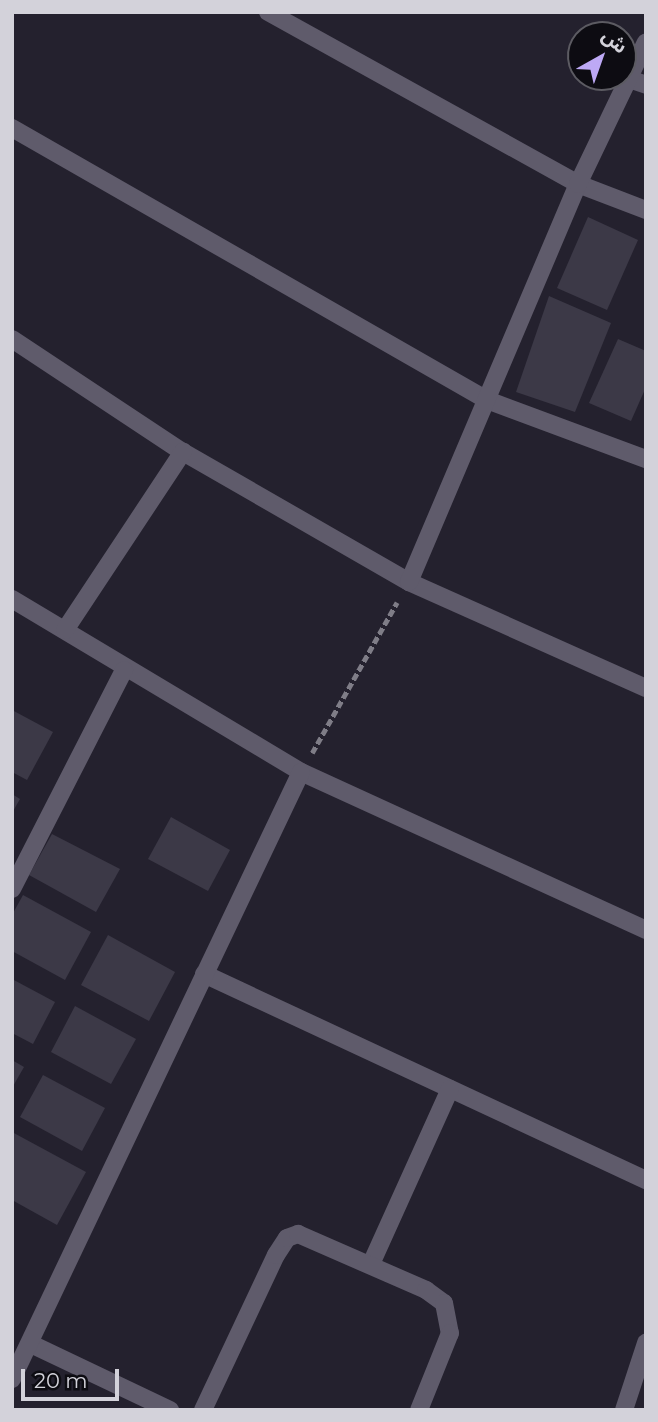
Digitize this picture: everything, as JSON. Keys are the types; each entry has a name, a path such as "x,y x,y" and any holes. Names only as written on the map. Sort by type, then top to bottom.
{"street":[{"path":"268,12 578,184 646,210"},
{"path":"408,582 578,184 638,82 646,42"},
{"path":"12,128 487,400 646,459"},
{"path":"12,339 183,452 408,582 646,688"},
{"path":"65,630 183,452"},
{"path":"12,599 65,630 124,670 301,772 646,930"},
{"path":"12,889 124,670"},
{"path":"12,1379 301,772"},
{"path":"204,974 646,1180"},
{"path":"371,1264 450,1089"},
{"path":"203,1410 287,1238 298,1234 317,1239 437,1296 450,1316 450,1333 419,1410"},
{"path":"624,1410 639,1383 646,1343"},
{"path":"30,1344 170,1410"}],"path":[{"path":"301,772 408,582"}],"building":[{"path":"588,217 638,240 607,310 557,288"},
{"path":"549,296 611,323 575,412 516,392"},
{"path":"618,339 646,351 646,387 631,421 589,403"},
{"path":"12,710 53,732 27,780 12,772"},
{"path":"12,794 20,799 12,813"},
{"path":"171,817 230,850 208,891 148,859"},
{"path":"52,834 120,869 96,912 29,875"},
{"path":"23,895 91,932 65,980 12,951 12,915"},
{"path":"108,935 175,972 149,1021 81,985"},
{"path":"12,979 55,1002 33,1044 12,1033"},
{"path":"75,1006 136,1039 111,1084 51,1052"},
{"path":"12,1060 24,1067 12,1088"},
{"path":"43,1075 105,1108 82,1151 20,1117"},
{"path":"12,1132 86,1172 57,1225 12,1200"}]}
